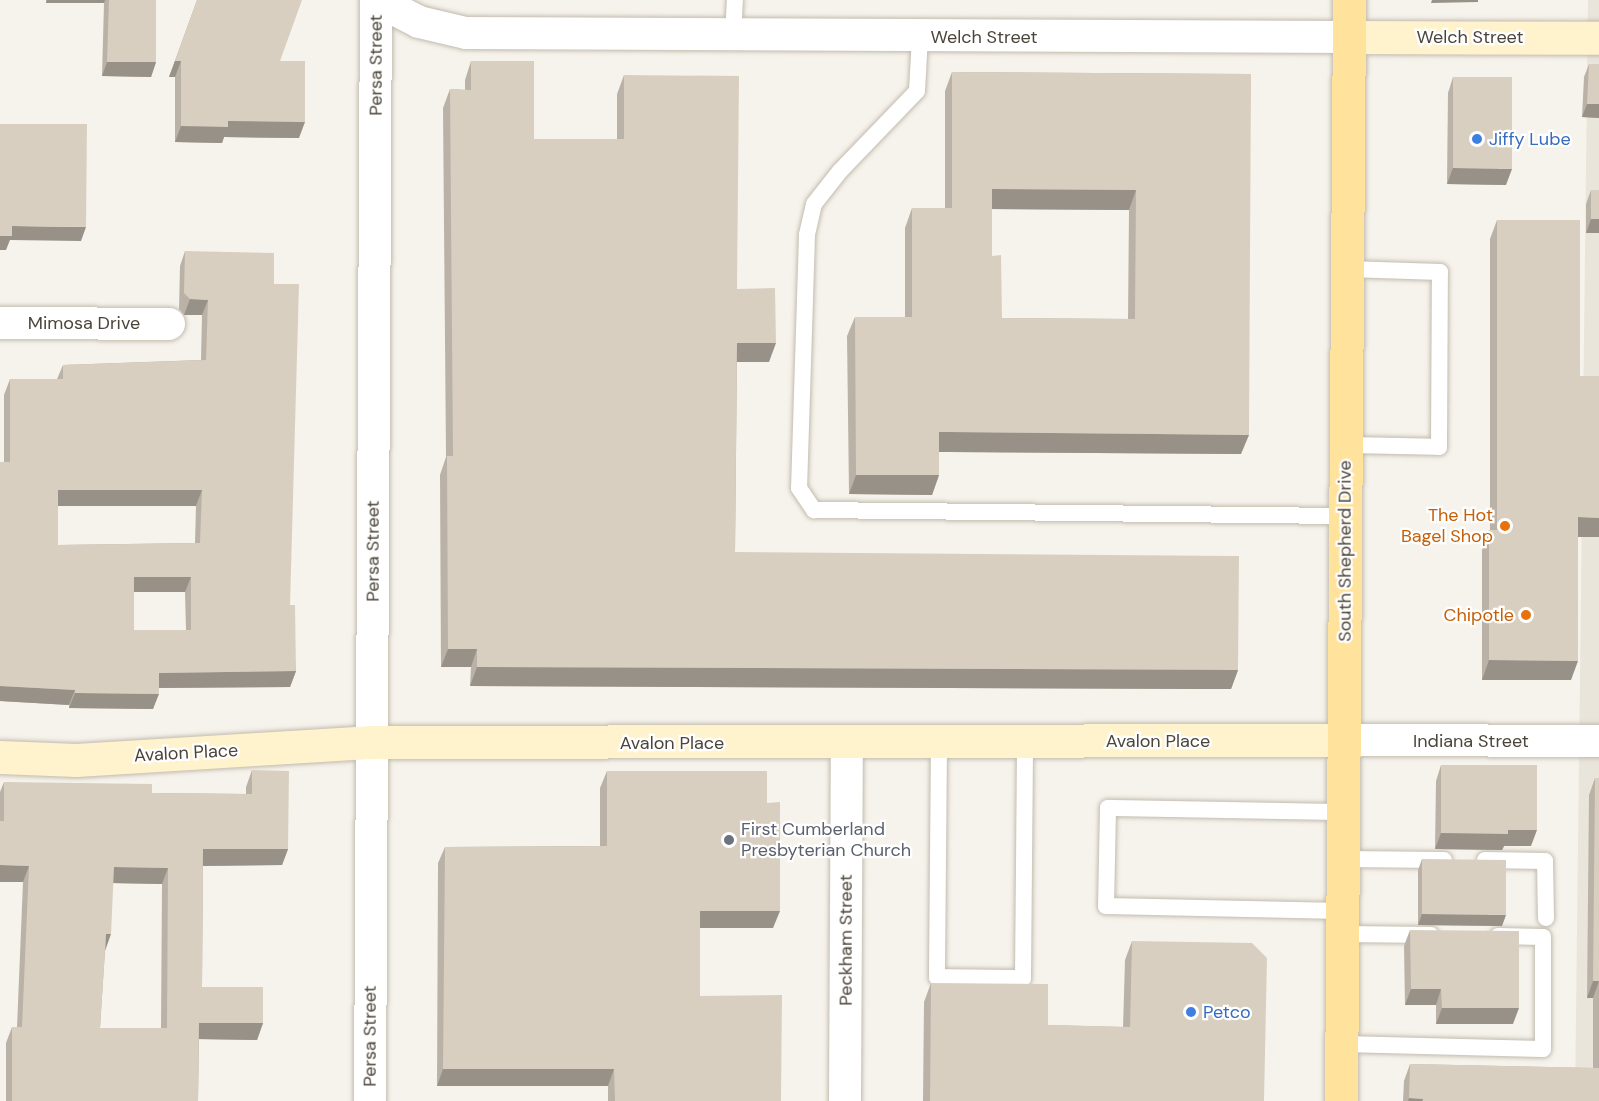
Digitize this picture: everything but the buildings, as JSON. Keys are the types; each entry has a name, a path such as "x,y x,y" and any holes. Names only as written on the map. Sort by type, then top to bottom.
{"main road":[{"name":"South Shepherd Drive","path":"1341,1101 1349,0"}],"street":[{"name":"Welch Street","path":"376,0 419,22 466,33 920,37 1599,38"},
{"name":"Persa Street","path":"370,1101 376,0"},
{"name":"Mimosa Drive","path":"0,323 169,324"},
{"name":"Avalon Place","path":"0,757 76,760 372,742 847,743 1344,740"},
{"name":"Indiana Street","path":"1344,740 1599,741"},
{"name":"Peckham Street","path":"845,1101 847,743"}],"lane":[{"path":"733,36 735,0"},
{"path":"920,37 917,91 840,171 814,204 807,236 799,488 814,510 1345,516"},
{"path":"1346,446 1439,447 1440,272 1347,269"},
{"path":"939,742 937,977 1023,978 1025,742"},
{"path":"1343,813 1108,808 1106,906 1343,923 1449,936"},
{"path":"1343,859 1545,861 1546,918"},
{"path":"1341,1044 1543,1049 1543,937 1484,936"}],"shaded area":[{"path":"1588,0 1599,0 1599,1101 1575,1101"}],"place":[{"name":"Jiffy Lube","path":"1477,139"},
{"name":"The Hot Bagel Shop","path":"1505,526"},
{"name":"Chipotle","path":"1526,615"},
{"name":"First Cumberland Presbyterian Church","path":"729,840"},
{"name":"Petco","path":"1191,1012"}]}
